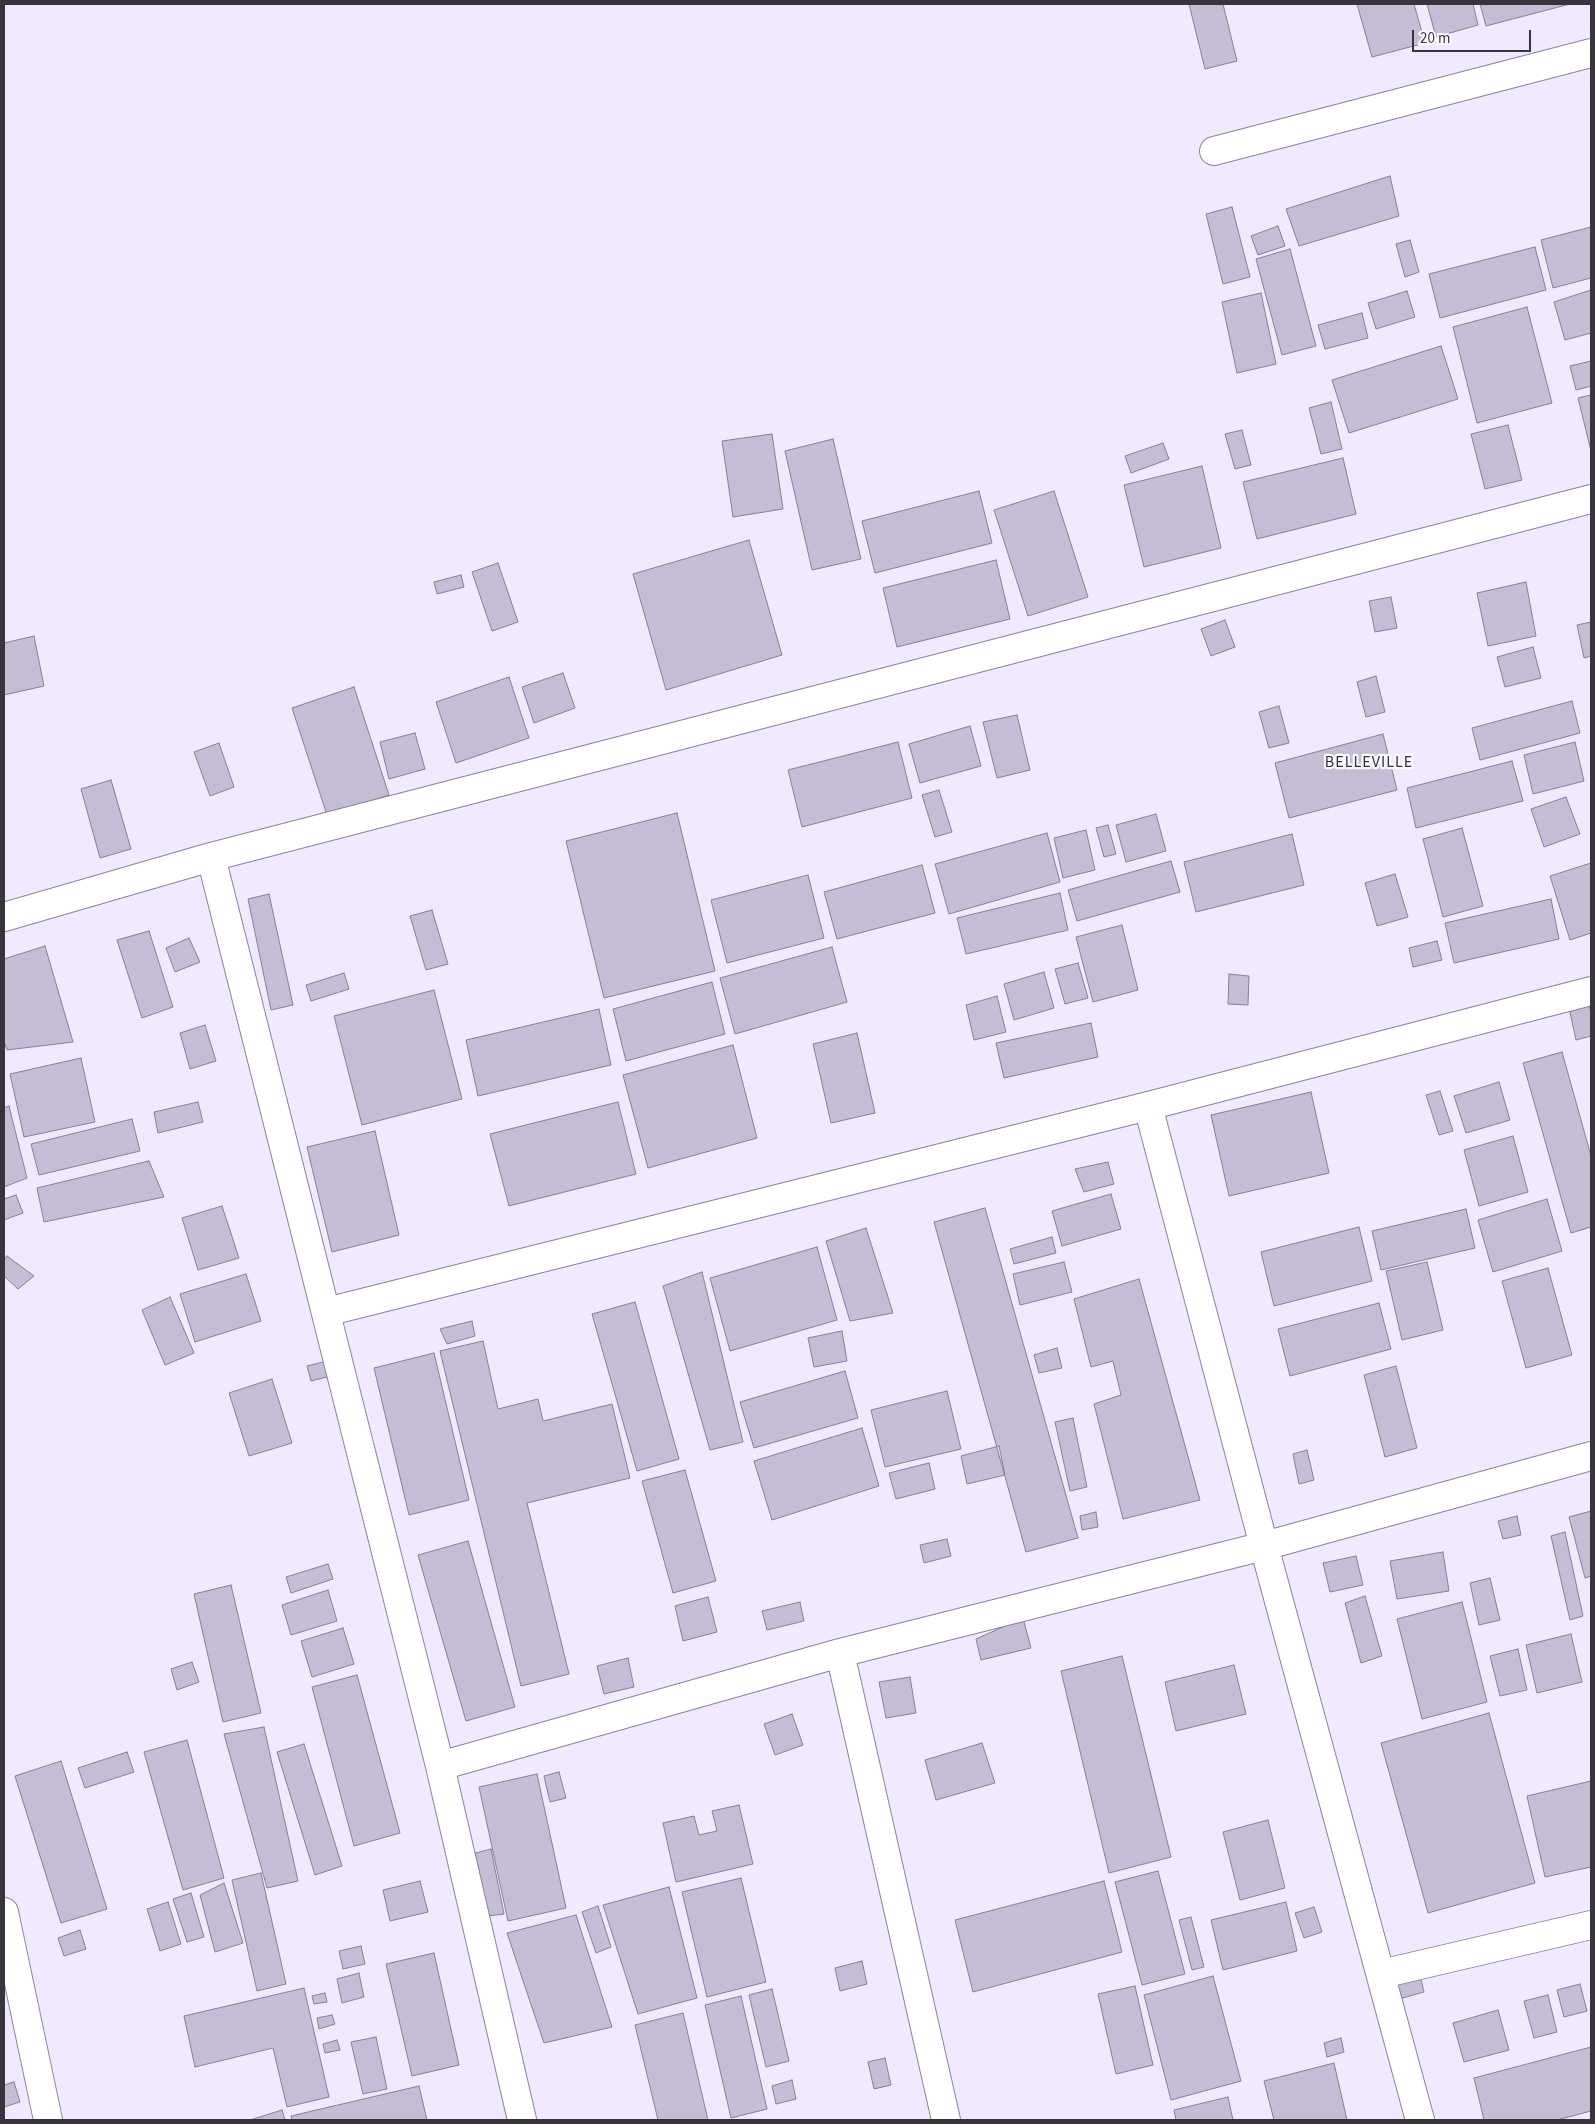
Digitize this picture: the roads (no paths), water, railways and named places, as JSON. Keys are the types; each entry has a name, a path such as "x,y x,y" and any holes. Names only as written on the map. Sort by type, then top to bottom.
{"street":[{"path":"1214,151 1591,53"},
{"path":"4,917 211,857 1591,499"},
{"path":"211,857 440,1766 522,2120"},
{"path":"326,1312 1148,1106 1591,991"},
{"path":"1148,1106 1264,1546 1420,2120"},
{"path":"440,1766 840,1653 1264,1546 1591,1456"},
{"path":"840,1653 946,2120"},
{"path":"4,1912 48,2120"},
{"path":"1381,1974 1591,1925"}],"district":[{"name":"BELLEVILLE","path":"1369,763"}]}
